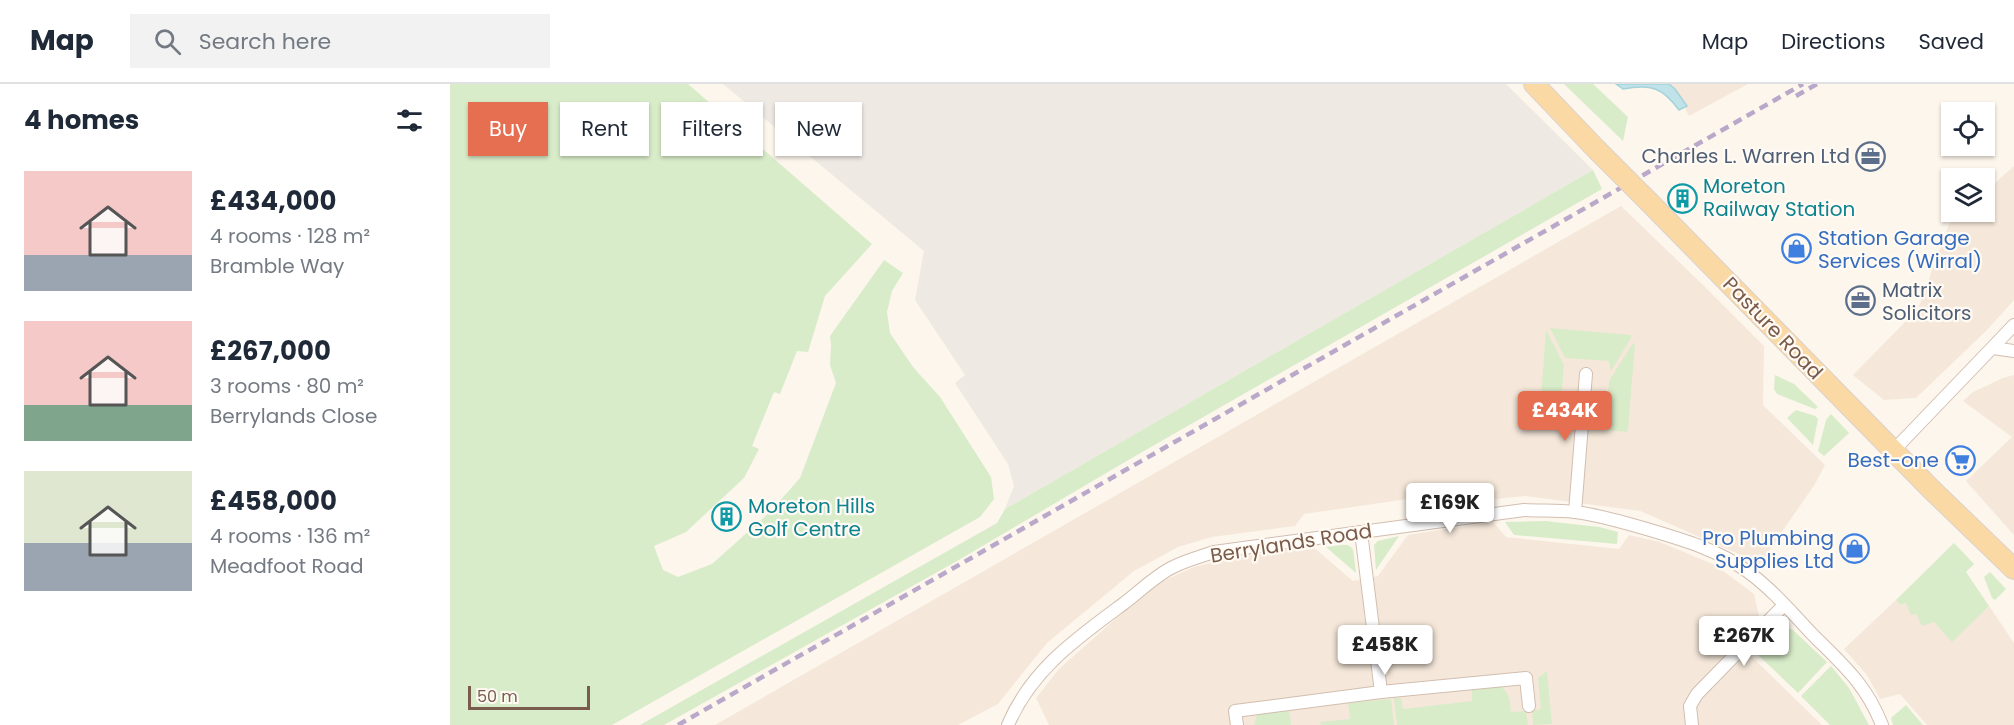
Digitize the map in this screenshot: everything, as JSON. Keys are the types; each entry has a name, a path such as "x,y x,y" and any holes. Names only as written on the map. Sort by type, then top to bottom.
{"main road":[{"name":"Pasture Road","path":"1534,84 2014,569"}],"street":[{"path":"1894,450 2014,325"},
{"path":"1994,348 2014,351"},
{"path":"1575,512 1586,374"},
{"name":"Berrylands Road","path":"1008,725 1016,705 1037,676 1058,655 1085,630 1171,568 1214,552 1524,510 1575,512 1623,522 1702,546 1747,571 1859,681 1872,701 1882,725"},
{"path":"1361,532 1381,692"},
{"path":"1692,725 1690,706 1697,694 1784,605"},
{"path":"1237,725 1235,711 1381,692 1526,678 1529,706"}],"shaded area":[{"path":"723,84 1506,84 1593,170 1005,509 1014,486 1008,464 955,383 965,375 915,300 924,251 810,156 862,156 862,102 775,102 775,127 763,117 763,102 745,102"},
{"path":"1616,84 1748,84 1689,116 1685,108 1679,110 1670,97 1656,87 1640,85 1623,89"},
{"path":"2014,166 2014,300 1988,329 1916,398 1884,400 1853,375 1918,309 1949,224 1951,222 1995,222 1995,183"},
{"path":"1621,206 1764,346 1763,405 1825,465 1815,484 1759,565 1748,558 1640,511 1525,496 1419,507 1415,498 1304,514 1295,526 1212,537 1178,547 1134,571 1047,643 998,704 958,725 715,725"},
{"path":"2014,375 2014,535 1966,481 2012,437 1963,401 1973,392"},
{"path":"1493,522 1506,537 1619,549 1629,535 1660,542 1715,565 1754,594 1759,616 1737,641 1822,725 1049,725 1036,698 1059,669 1130,606 1161,582 1194,567 1231,558 1312,546 1353,581 1378,576 1408,535"},
{"path":"1896,600 1900,605 1906,603 1916,613 1934,622 1952,641 1989,606 2014,643 2014,725 1927,725 1900,694 1880,699 1867,675 1844,649"}],"green space":[{"path":"450,84 688,84 709,102 661,102 661,156 763,156 763,149 872,244 825,296 808,352 797,351 780,394 774,392 752,446 759,449 744,478 686,532 654,546 663,570 678,577 712,564 770,512 800,478 836,383 830,365 830,336 884,260 903,273 892,291 887,312 890,333 913,367 940,397 991,477 994,499 980,517 612,725 450,725"},
{"path":"1564,84 1593,84 1628,117 1623,141"},
{"path":"1593,170 1602,189 1130,459 957,561 664,725 640,725 997,523 1005,509"},
{"path":"1550,328 1631,335 1631,338 1611,371 1609,361 1565,358"},
{"path":"1546,330 1564,365 1559,425 1539,423"},
{"path":"1633,343 1635,344 1628,429 1627,432 1606,430 1609,381"},
{"path":"1775,375 1794,384 1818,407 1815,409 1777,394 1774,389"},
{"path":"1796,410 1818,419 1813,445 1787,418"},
{"path":"1831,414 1849,433 1824,456 1818,451 1826,420"},
{"path":"1545,521 1599,527 1618,532 1617,544 1514,535 1505,522"},
{"path":"1399,536 1376,570 1374,545 1378,541"},
{"path":"1954,543 1974,564 1966,572 1989,606 1952,642 1934,622 1922,626 1916,614 1911,615 1906,603 1900,605 1896,600"},
{"path":"1348,545 1353,549 1356,573 1326,547"},
{"path":"1990,572 2006,589 1995,600 1992,598 1984,577"},
{"path":"1784,627 1793,630 1827,662 1798,693 1754,651 1772,631"},
{"path":"1831,666 1849,688 1869,725 1830,725 1801,696"},
{"path":"1547,671 1552,724 1533,725 1532,711 1541,709 1538,678"},
{"path":"1500,686 1508,694 1511,712 1526,711 1528,725 1397,725 1394,698 1401,698 1403,709 1472,701 1472,690"},
{"path":"1391,699 1394,725 1321,725 1320,722 1350,719 1348,703"},
{"path":"1906,705 1923,725 1893,725 1891,718"},
{"path":"1289,710 1291,725 1254,725 1257,715"}],"water":[{"path":"1616,84 1669,84 1687,106 1679,110 1667,96 1649,87 1623,89"}],"railway":[{"path":"678,725 1803,84"},
{"path":"1796,96 1817,84"}],"place":[{"name":"Charles L. Warren Ltd","path":"1871,156"},
{"name":"Moreton Railway Station","path":"1682,198"},
{"name":"Station Garage Services (Wirral)","path":"1797,249"},
{"name":"Matrix Solicitors","path":"1861,301"},
{"name":"Best-one","path":"1960,460"},
{"name":"Moreton Hills Golf Centre","path":"727,517"},
{"name":"Pro Plumbing Supplies Ltd","path":"1855,549"}]}
